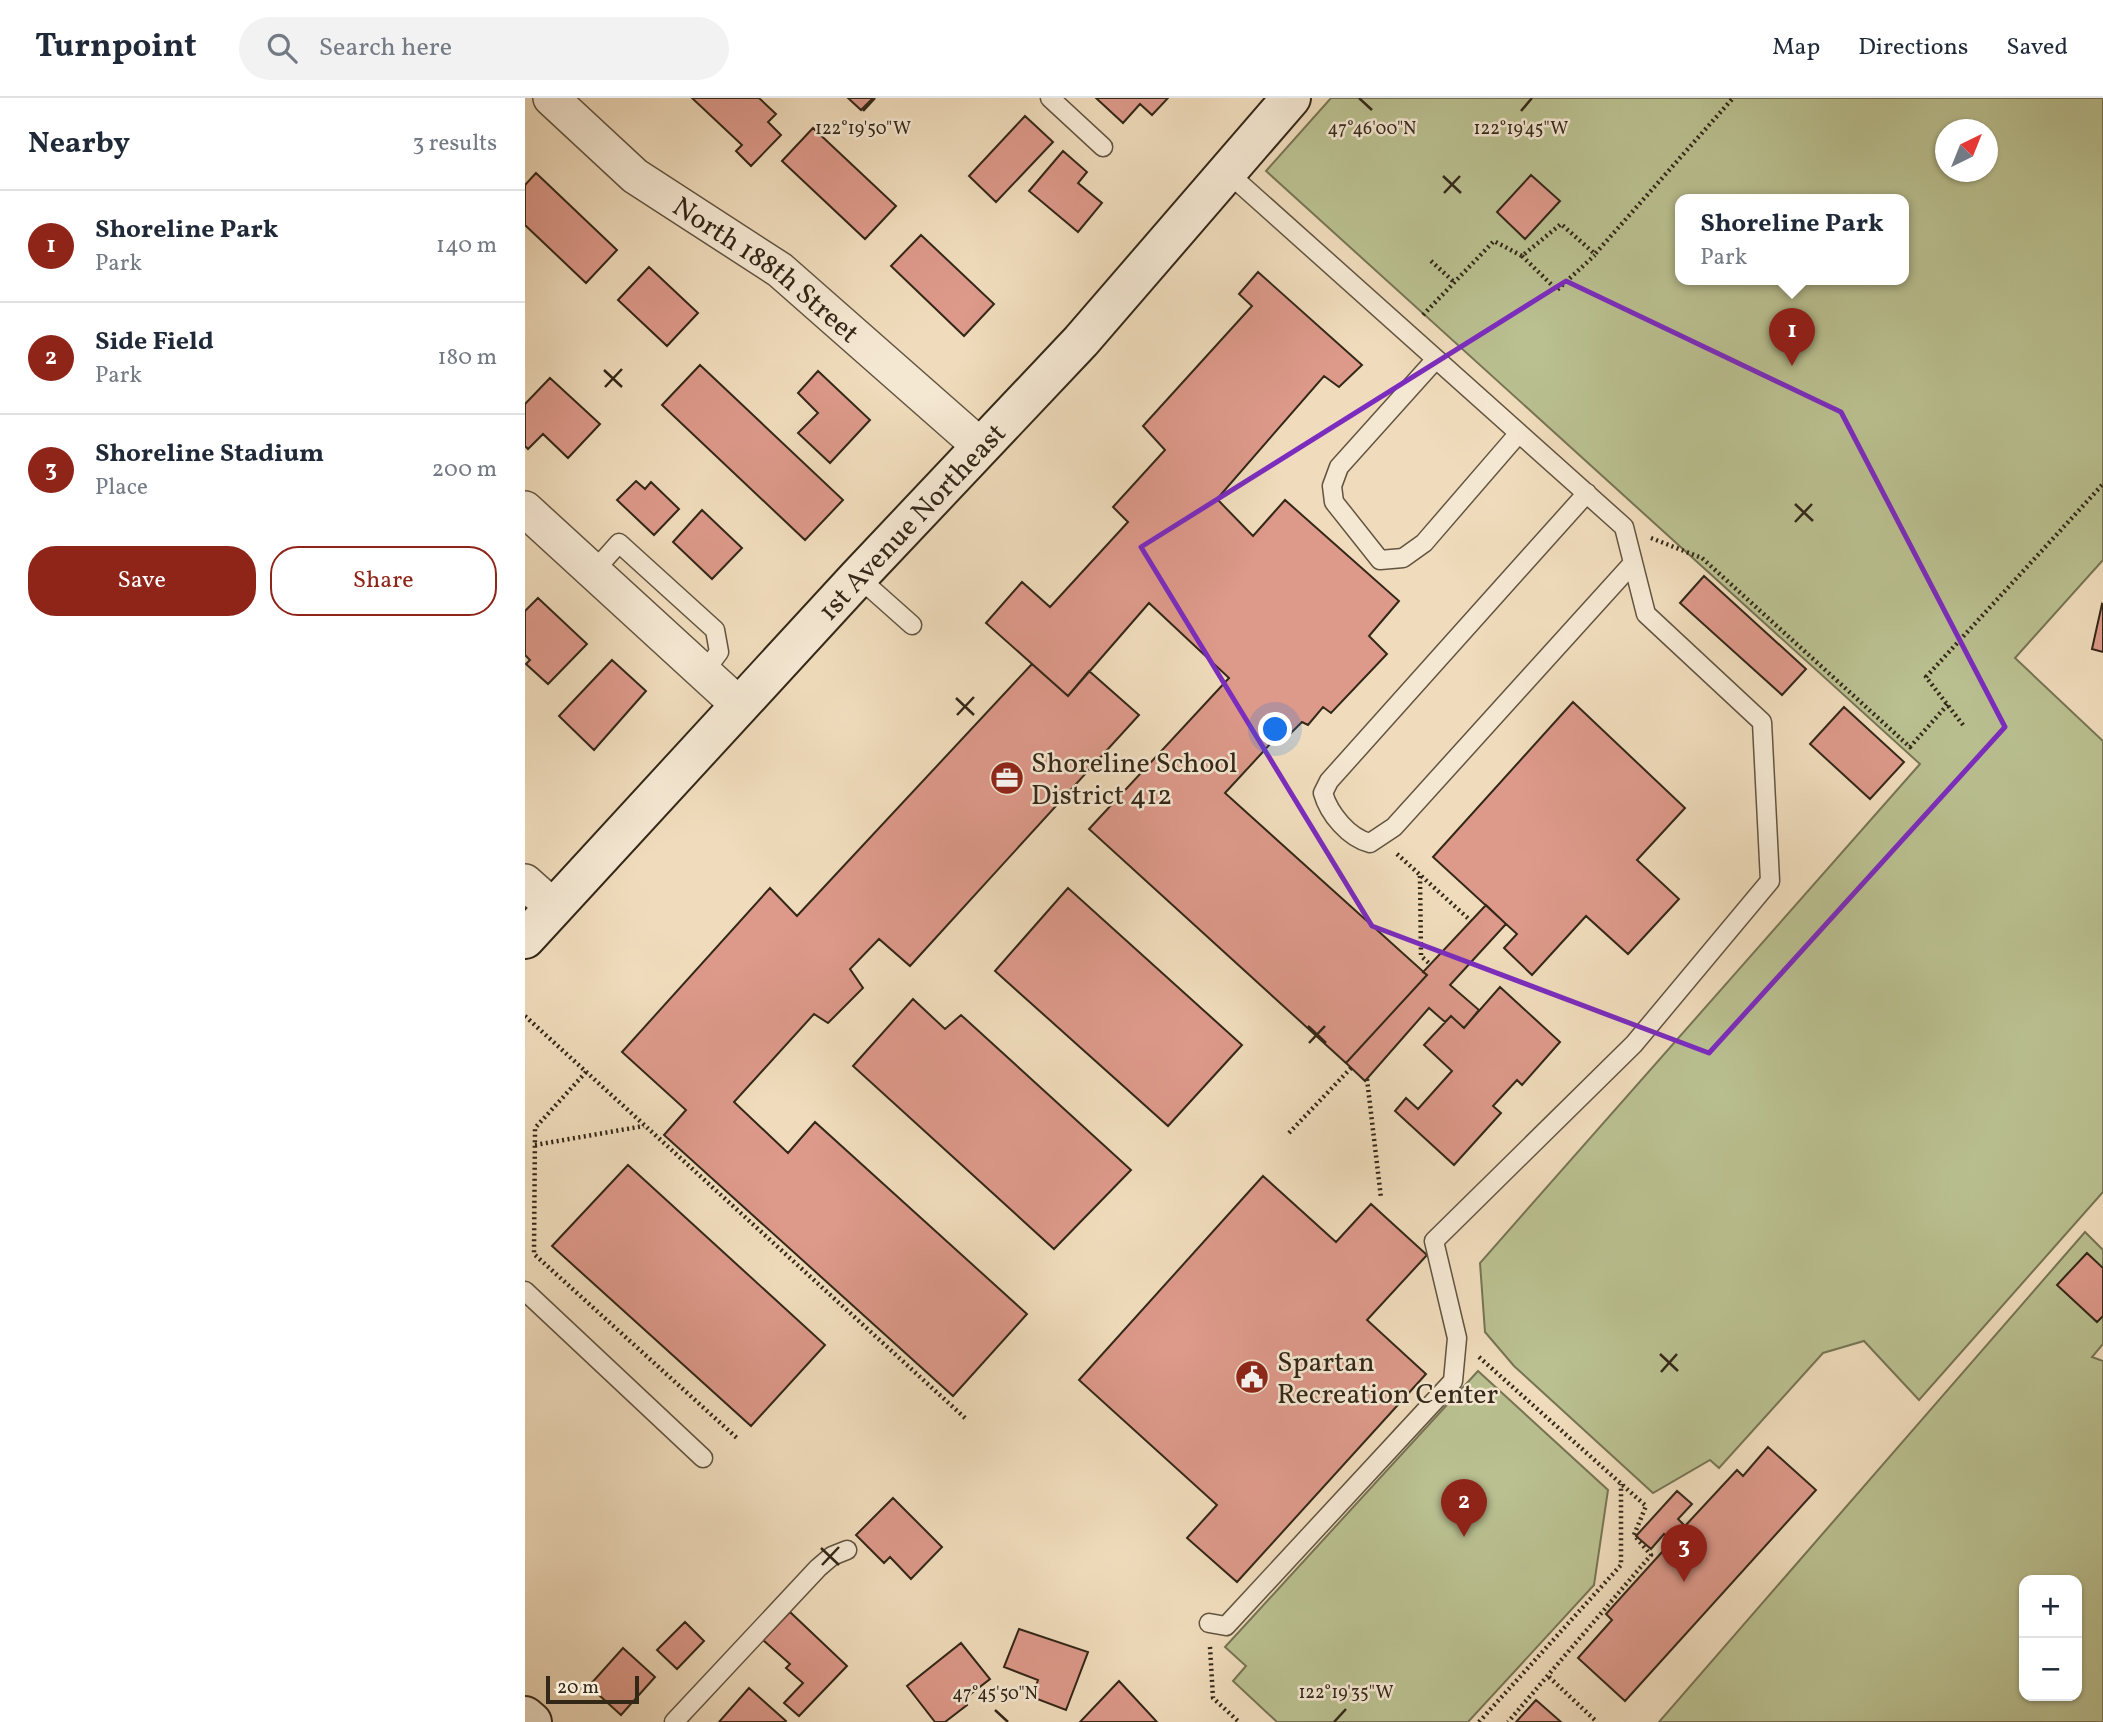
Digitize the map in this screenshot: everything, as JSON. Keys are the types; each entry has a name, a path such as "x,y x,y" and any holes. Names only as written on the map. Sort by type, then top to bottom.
{"street":[{"name":"North 188th Street","path":"551,98 635,176 780,270 980,446"},
{"name":"1st Avenue Northeast","path":"525,939 538,894 739,705 1081,341 1291,98"},
{"path":"525,509 739,705"},
{"path":"525,1716 532,1722"}],"lane":[{"path":"1050,98 1103,147"},
{"path":"1209,1623 1226,1626 1453,1381 1457,1338 1434,1241 1634,1044 1770,881 1762,722 1646,614 1624,527 1227,172"},
{"path":"1436,359 1339,467 1332,486 1334,502 1380,559 1403,558 1424,543 1519,433"},
{"path":"1587,493 1329,781 1322,793 1326,806 1356,839 1370,842 1394,827 1633,562"},
{"path":"858,577 912,625"},
{"path":"525,1291 703,1458"},
{"path":"674,1722 818,1568 832,1556 847,1550"}],"path":[{"path":"1431,307 1494,241 1522,256 1557,290 1595,254 1733,98"},
{"path":"1522,256 1561,224 1595,254"},
{"path":"1431,261 1454,282"},
{"path":"1963,724 1926,677 2103,484"},
{"path":"1624,527 1702,558 1910,747 1949,703"},
{"path":"1378,838 1471,921"},
{"path":"1420,875 1421,956 1430,964"},
{"path":"525,1016 965,1418"},
{"path":"1289,1133 1351,1068"},
{"path":"586,1072 535,1128 534,1254 738,1439"},
{"path":"1367,1079 1381,1198"},
{"path":"535,1145 645,1126"},
{"path":"1457,1338 1646,1506 1634,1535 1651,1555 1508,1722"},
{"path":"1479,1722 1621,1565 1621,1483"},
{"path":"1209,1623 1213,1698 1239,1722"},
{"path":"1549,1676 1597,1722"}],"highlighted area":[{"path":"1566,281 1841,412 2005,727 1709,1053 1372,926 1141,547"}],"green space":[{"path":"1331,98 2103,98 2103,560 2015,658 2103,741 2103,1192 1919,1400 1864,1341 1823,1353 1719,1468 1710,1460 1653,1493 1514,1366 1485,1332 1480,1263 1920,764 1266,171"},
{"path":"2085,1232 2103,1250 2103,1344 2092,1357 2103,1361 2103,1722 1659,1722"},
{"path":"1478,1371 1608,1490 1594,1585 1468,1722 1277,1722 1233,1681 1246,1666 1225,1647"}],"building":[{"path":"692,98 759,98 776,114 768,122 781,135 751,166 736,151 742,145"},
{"path":"848,98 873,98 861,110"},
{"path":"1096,98 1168,98 1152,115 1140,104 1123,123"},
{"path":"1025,116 1053,142 996,202 969,176"},
{"path":"813,128 896,206 865,239 782,161"},
{"path":"1063,151 1087,172 1078,183 1102,203 1078,232 1029,191"},
{"path":"536,173 617,250 586,283 525,225 525,185"},
{"path":"1531,175 1560,201 1525,239 1497,212"},
{"path":"921,235 994,304 964,336 891,266"},
{"path":"649,267 698,313 667,346 618,300"},
{"path":"1258,272 1362,365 1339,387 1324,376 1217,499 1253,536 1285,500 1399,601 1369,636 1387,654 1331,713 1323,707 1308,725 1302,722 1291,733 1285,728 1225,793 1427,975 1346,1063 1089,829 1229,678 1149,603 1068,696 986,623 1022,582 1050,607 1128,522 1113,507 1165,450 1143,426 1252,306 1239,294"},
{"path":"700,365 843,500 805,540 662,405"},
{"path":"818,371 870,420 830,463 798,433 818,413 798,393"},
{"path":"550,378 600,424 568,458 543,434 528,449 525,446 525,404"},
{"path":"636,481 645,489 651,482 679,509 654,535 617,500"},
{"path":"702,510 742,548 712,579 673,542"},
{"path":"1704,576 1806,669 1782,695 1680,603"},
{"path":"538,598 587,644 548,684 526,664 530,660 525,655 525,611"},
{"path":"2103,605 2103,652 2092,649"},
{"path":"612,660 646,691 594,750 559,716"},
{"path":"1032,664 1068,696 1089,671 1139,715 910,966 879,939 850,969 863,988 828,1023 814,1014 734,1102 788,1153 815,1122 1027,1314 953,1396 664,1135 686,1110 622,1052 770,888 797,916"},
{"path":"1573,702 1685,808 1637,860 1679,899 1628,954 1586,916 1532,975 1504,948 1517,934 1433,857"},
{"path":"1844,707 1904,762 1870,799 1810,744"},
{"path":"1068,888 1242,1045 1168,1126 995,971"},
{"path":"1486,905 1506,924 1450,985 1479,1010 1464,1028 1451,1016 1445,1022 1429,1008 1365,1081 1346,1063 1427,975 1423,972"},
{"path":"1500,987 1560,1042 1522,1085 1517,1080 1493,1106 1501,1113 1454,1165 1395,1111 1406,1098 1418,1109 1452,1071 1424,1045 1451,1016 1464,1028"},
{"path":"913,999 945,1029 961,1015 1131,1170 1054,1249 853,1066"},
{"path":"628,1165 825,1345 751,1426 552,1246"},
{"name":"Spartan Recreation Center","path":"1263,1176 1336,1242 1371,1204 1427,1255 1367,1320 1426,1374 1237,1582 1187,1538 1217,1505 1079,1380"},
{"path":"2087,1253 2103,1268 2103,1316 2097,1322 2057,1285"},
{"path":"1768,1447 1816,1490 1625,1701 1578,1658 1612,1620 1606,1614 1672,1541 1664,1534 1651,1549 1636,1536 1677,1491 1692,1504 1678,1519 1685,1526 1737,1470 1743,1476"},
{"path":"893,1498 942,1547 911,1579 890,1557 884,1563 856,1535"},
{"path":"790,1612 847,1666 799,1716 784,1703 803,1683 786,1668 790,1664 763,1640"},
{"path":"685,1622 704,1641 677,1669 657,1650"},
{"path":"1019,1629 1088,1652 1066,1710 1032,1697 1038,1680 1004,1667"},
{"path":"961,1643 990,1679 963,1700 967,1705 945,1722 935,1722 907,1686"},
{"path":"623,1648 655,1677 621,1715 589,1686"},
{"path":"1119,1681 1157,1722 1080,1722"},
{"path":"749,1688 786,1721 719,1722"},
{"path":"1536,1700 1561,1722 1516,1722"}],"place":[{"name":"Shoreline Park","path":"1792,366"},
{"name":"Shoreline School District 412","path":"1007,778"},
{"name":"Spartan Recreation Center","path":"1252,1377"},
{"name":"Side Field","path":"1464,1537"},
{"name":"Shoreline Stadium","path":"1684,1582"}]}
